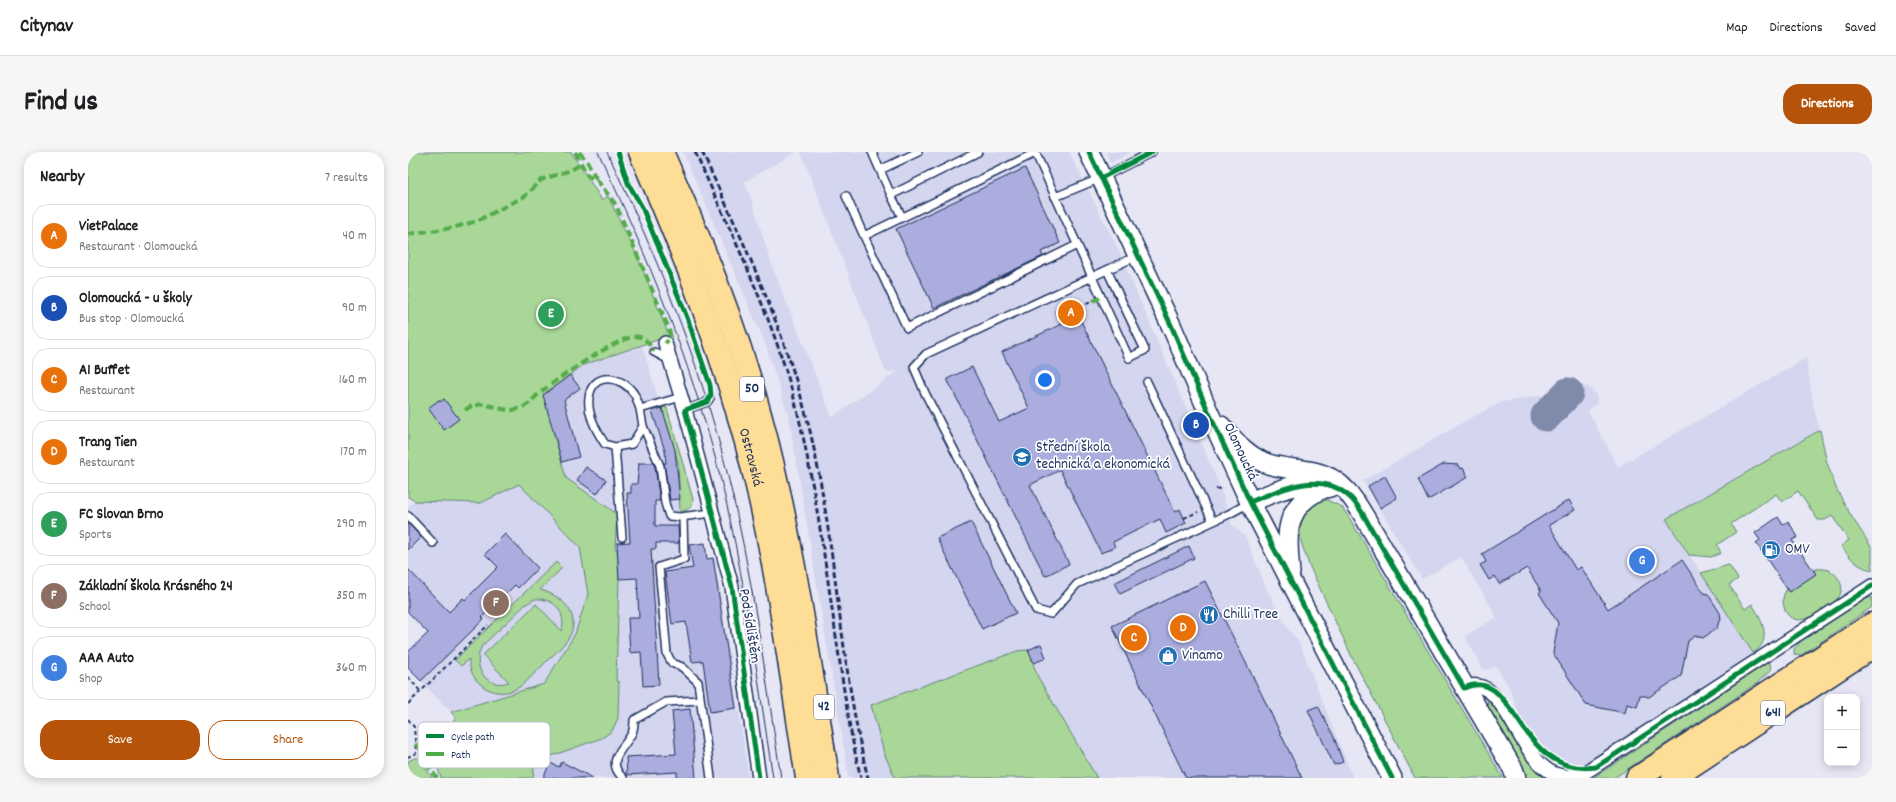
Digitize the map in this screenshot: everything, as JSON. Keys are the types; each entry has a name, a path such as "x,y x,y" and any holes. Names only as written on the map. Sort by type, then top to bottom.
{"highway":[{"name":"Ostravská","path":"640,152 705,314 740,422 762,511 807,778"},
{"name":"Ostravská","path":"662,152 722,298 761,416 784,514 828,778"},
{"name":"641","path":"1637,778 1872,624"},
{"name":"42","path":"805,636 828,719 840,778"},
{"name":"641","path":"1673,778 1872,647"},
{"name":"42","path":"797,713 796,749 800,778"}],"main road":[{"name":"Olomoucká","path":"1089,152 1139,255 1250,502 1392,778"},
{"path":"1208,411 1239,446 1256,458 1269,464 1325,475 1347,491 1359,507 1464,688 1517,775"},
{"path":"1250,502 1277,491 1304,484 1323,484 1334,487 1347,494 1359,507"},
{"path":"1291,580 1288,538 1290,521 1293,513 1315,492 1322,488 1334,487"}],"street":[{"name":"Pod Sídlištěm","path":"665,342 685,410 732,587 759,778"},
{"path":"1464,688 1475,684 1481,685 1492,692 1530,752 1545,769 1562,776 1581,775 1602,763 1872,586"}],"lane":[{"path":"872,152 902,217"},
{"path":"880,170 918,152"},
{"path":"891,195 978,152"},
{"path":"1055,197 1101,178 1152,152"},
{"path":"864,236 1035,153 1129,358 1146,350 1108,270"},
{"path":"846,196 906,328 1076,245"},
{"path":"1139,255 926,354 914,367 925,393 1036,610 1051,614 1077,584 1212,520 1229,514 1250,502"},
{"path":"654,352 671,361"},
{"path":"643,426 632,444 615,447 605,444 598,433 588,399 592,387 602,379 614,378 624,384 634,394 640,408 643,426 660,466 664,503 669,516 683,517 712,513"},
{"path":"1147,382 1212,520"},
{"path":"640,408 681,397"},
{"path":"685,410 704,404 710,398"},
{"path":"615,447 616,482 621,507 622,537"},
{"path":"408,516 433,543"},
{"path":"683,517 684,560 659,568 667,654 672,663 682,667 698,682 711,778"},
{"path":"623,778 616,764 616,755 632,733 634,720 666,702 700,700"}],"path":[{"path":"1080,307 1093,301"},
{"path":"1216,489 1223,488"},
{"path":"1184,518 1201,510"},
{"path":"408,704 488,625"},
{"path":"408,677 421,692"},
{"path":"408,719 414,727 416,748 416,753 408,757"}],"shaded area":[{"path":"683,152 796,152 744,182 751,198 772,266 832,417 898,371 886,372 801,152 1069,152 1117,247 1220,487 1232,525 1245,536 1267,590 1288,629 1299,642 1353,778 1097,778 1038,677 1034,663 884,753 895,778 849,778 789,417 765,343"},
{"path":"1106,152 1131,152 1111,163"},
{"path":"642,346 678,462 681,548 690,548 689,545 705,543 707,559 715,559 749,778 533,778 534,768 550,768 550,756 618,718 619,682 616,681 619,607 617,549 615,550 617,515 566,479 543,395 583,365"},
{"path":"1806,358 1814,410 1820,430 1666,519 1753,653 1585,764 1570,769 1549,761 1543,755 1519,715 1510,689 1496,666 1487,670 1483,669 1465,636 1497,617 1461,557 1519,524 1422,579 1363,481 1474,416 1503,402 1550,394 1581,385 1588,387 1596,394 1597,403 1588,411 1618,467"},
{"path":"519,483 580,547 588,594 575,634 544,684 451,712 408,668 408,652 433,628 421,625 408,612 408,507 415,501 481,503"}],"green space":[{"path":"408,152 571,152 602,200 608,196 640,262 669,336 583,365 544,395 566,478 617,514 615,549 617,549 619,579 616,681 619,682 618,718 612,731 602,738 550,756 550,722 453,722 456,718 451,712 544,684 575,634 588,594 580,547 519,484 481,503 415,501 408,497"},
{"path":"661,407 667,408 693,499 692,506 687,510 680,512 678,462"},
{"path":"1820,430 1827,463 1836,488 1850,514 1872,548 1872,570 1862,567 1854,561 1841,546 1849,540 1832,516 1825,520 1818,520 1798,491 1782,502 1776,494 1731,524 1736,532 1717,545 1721,553 1711,557 1689,555 1666,519"},
{"path":"1327,500 1342,507 1350,519 1503,778 1415,778 1352,657 1309,565 1301,542 1299,524 1309,505"},
{"path":"556,562 562,568 540,590 556,596 568,607 572,614 572,630 568,639 562,646 525,682 518,688 506,692 490,690 477,681 470,667 469,659 461,666 455,660","holes":["535,599 542,599 558,608 562,618 562,631 536,604 483,655 509,682 501,684 494,683 487,679 483,674 478,661 482,646 526,604"]},
{"path":"1729,565 1738,579 1729,585 1745,609 1752,604 1764,630 1763,643 1753,653 1701,573"},
{"path":"1816,569 1828,570 1836,575 1842,588 1839,597 1828,607 1807,619 1796,620 1791,618 1787,614 1783,600 1787,589 1789,592 1815,574 1814,571"},
{"path":"1872,597 1872,607 1800,656 1794,654 1794,649 1802,640 1863,600"},
{"path":"1028,650 1038,677 1097,778 895,778 884,753 871,705 1017,651"},
{"path":"1767,663 1770,663 1771,670 1756,684 1614,778 1593,778"},
{"path":"1488,701 1493,702 1531,765 1545,778 1530,778 1486,706"},
{"path":"417,757 418,768 425,768 433,778 408,778 408,761"},
{"path":"534,768 533,778 441,778 438,769"}],"building":[{"path":"1025,168 1060,243 1041,252 1043,256 934,308 896,229"},
{"path":"1076,299 1084,314 1079,317 1175,512 1180,509 1186,523 1166,533 1160,519 1113,542 1115,547 1101,553 1060,470 1030,485 1069,564 1045,576 947,379 972,367 999,422 1029,408 1002,352 1062,324 1055,311"},
{"path":"570,375 580,388 564,400 579,457 562,462 543,395"},
{"path":"444,399 459,419 444,430 428,408 439,400 440,402"},
{"path":"662,408 675,450 680,499 670,500 664,463 666,463 665,451 652,411"},
{"path":"639,463 653,463 655,467 660,501 655,501 655,526 678,526 679,543 656,543 656,549 651,549 659,685 643,686 641,652 630,653 628,618 639,618 637,578 619,579 617,543 630,542 627,493 631,493 631,484 637,484"},
{"path":"1444,464 1458,465 1460,469 1463,468 1468,477 1428,500 1418,479"},
{"path":"586,467 606,480 597,494 577,480"},
{"path":"1385,476 1397,498 1380,508 1368,486"},
{"path":"1569,500 1575,510 1549,525 1576,570 1581,567 1608,609 1682,560 1704,593 1708,594 1720,613 1721,619 1717,628 1703,638 1695,636 1688,641 1681,676 1649,697 1640,695 1637,707 1627,704 1625,713 1586,705 1553,653 1558,623 1539,593 1541,591 1527,568 1499,584 1495,576 1489,580 1480,565 1486,562 1482,554"},
{"path":"1778,517 1783,525 1788,521 1798,537 1792,540 1816,574 1789,592 1756,543 1760,540 1755,533"},
{"path":"971,522 1016,613 982,629 937,538"},
{"path":"408,523 421,537 408,550"},
{"path":"505,534 538,568 518,588 515,585 482,617 484,619 421,681 408,668 408,652 428,633 408,612 408,569 449,612 463,598 465,600 498,567 485,554"},
{"path":"705,543 707,559 713,558 736,708 710,712 703,661 692,662 686,622 672,624 665,572 693,568 689,545"},
{"path":"1189,546 1194,558 1120,594 1114,583"},
{"path":"1205,581 1302,778 1186,778 1180,766 1112,626"},
{"path":"1041,644 1046,658 1034,663 1028,650"},
{"path":"1318,706 1334,737 1343,762 1334,765 1308,710"},
{"path":"690,709 696,778 677,778 677,772 627,775 626,757 676,754 672,711"},
{"path":"562,762 593,778 543,778 548,768 550,768 550,763 559,767"}],"taxiway":[{"path":"1546,416 1568,393"}],"tram line":[{"path":"598,152 616,190 666,307 707,427 727,506 743,583 773,778"},
{"path":"607,152 659,268 689,347 715,427 735,506 751,583 781,778"}],"railway":[{"path":"695,152 766,314 789,380 798,414 815,497 847,707 861,778"},
{"path":"702,152 751,260 766,297 805,410 822,490 851,696 868,778"}],"marked path":[{"path":"575,152 588,176 597,180 616,205 669,329 671,338 665,343"},
{"path":"579,152 587,161 597,180"},
{"path":"408,234 452,228 477,221 525,196 541,180 571,170 581,164"},
{"path":"1093,301 1100,298"},
{"path":"465,410 472,406 479,405 511,410 522,408 539,393 575,367 620,341 632,337 640,337 645,339 654,352"},
{"path":"415,744 418,747"},
{"path":"429,768 437,778"}],"cycle path":[{"path":"618,152 628,183 642,207 688,320 710,385 711,395 707,402 685,410 732,587 759,778"},
{"path":"1089,152 1171,325 1208,411 1250,502 1392,778"},
{"path":"1101,178 1152,152"},
{"path":"1250,502 1285,488 1310,483 1334,487 1349,496 1356,503 1464,688 1482,685 1496,692 1508,705 1533,741 1549,756 1570,766 1596,767 1872,586"}],"place":[{"name":"VietPalace","path":"1071,313"},
{"name":"FC Slovan Brno","path":"551,314"},
{"name":"Olomoucká - u školy","path":"1196,425"},
{"name":"Střední škola technická a ekonomická","path":"1022,457"},
{"name":"OMV","path":"1771,550"},
{"name":"AAA Auto","path":"1642,561"},
{"name":"Základní škola Krásného 24","path":"496,603"},
{"name":"Chilli Tree","path":"1209,615"},
{"name":"Trang Tien","path":"1183,628"},
{"name":"A1 Buffet","path":"1134,638"},
{"name":"Vinamo","path":"1168,656"}]}
